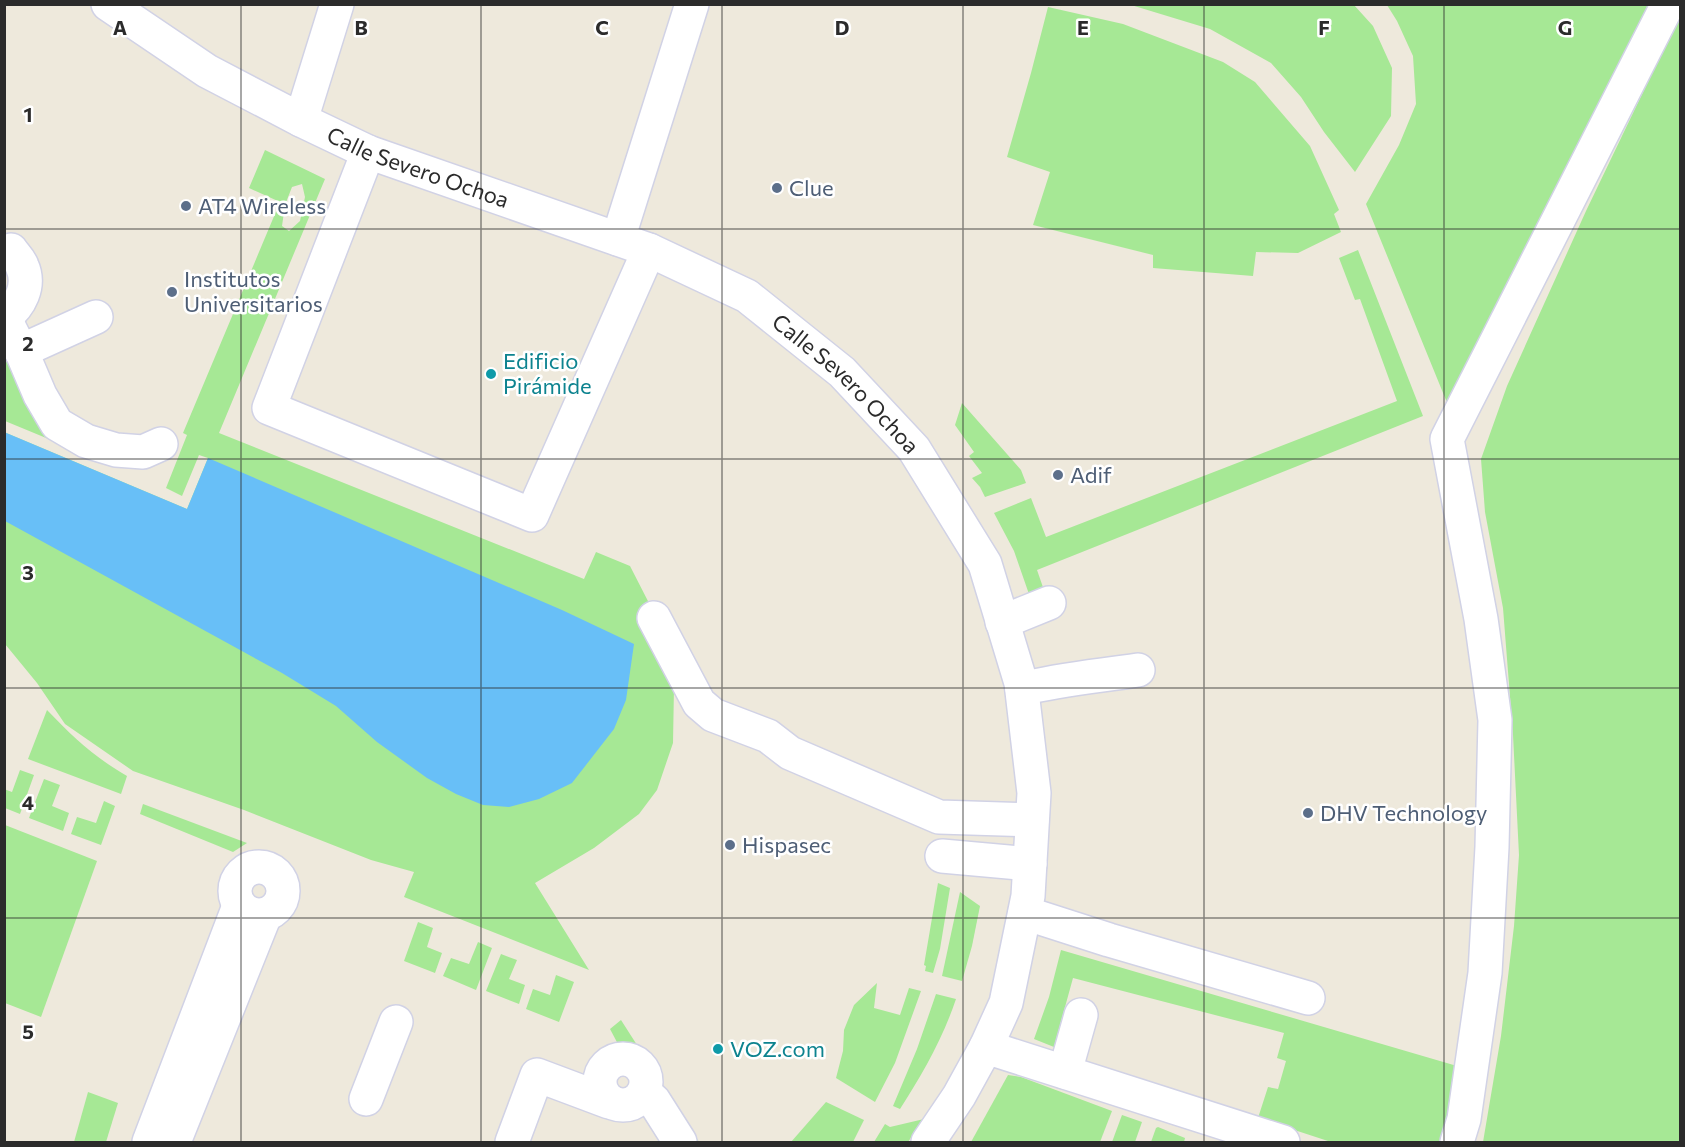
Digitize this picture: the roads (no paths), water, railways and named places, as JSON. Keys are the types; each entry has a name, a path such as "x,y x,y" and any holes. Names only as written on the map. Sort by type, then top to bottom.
{"street":[{"name":"Calle Severo Ochoa","path":"108,4 207,71 368,152 649,250 747,296 842,372 914,449 985,564 1022,689 1034,793 1028,896 1006,1003 986,1047 959,1096 928,1143"},
{"path":"301,120 337,4"},
{"path":"618,239 692,4"},
{"path":"1457,1143 1464,1119 1485,973 1492,847 1495,720 1481,619 1433,445 1668,4"},
{"path":"368,152 269,408 532,515 649,250"},
{"path":"11,250 22,265 26,280 21,302 5,318 40,395 57,424 86,441 116,450 143,452 161,444"},
{"path":"21,351 96,317"},
{"path":"1002,622 1049,603"},
{"path":"654,618 699,704 713,715 768,736 790,753 914,794 939,817 1032,820"},
{"path":"1022,689 1045,683 1138,670"},
{"path":"942,856 1030,864"},
{"path":"149,1143 252,910 174,1143"},
{"path":"1025,913 1110,926 1308,998"},
{"path":"1065,1072 1081,1015"},
{"path":"366,1099 396,1022"},
{"path":"986,1047 1283,1143"},
{"path":"512,1143 537,1075 625,1106 639,1099 644,1092 654,1101 680,1143"}],"water":[{"path":"4,432 187,509 208,458 562,610 634,644 626,700 614,729 572,783 539,799 509,807 483,805 456,794 427,778 377,742 336,706 282,673 5,521"}],"place":[{"name":"Clue","path":"777,188"},
{"name":"AT4 Wireless","path":"186,206"},
{"name":"Institutos Universitarios","path":"172,292"},
{"name":"Edificio Pirámide","path":"491,374"},
{"name":"Adif","path":"1058,475"},
{"name":"DHV Technology","path":"1308,813"},
{"name":"Hispasec","path":"730,845"},
{"name":"VOZ.com","path":"718,1049"}]}
